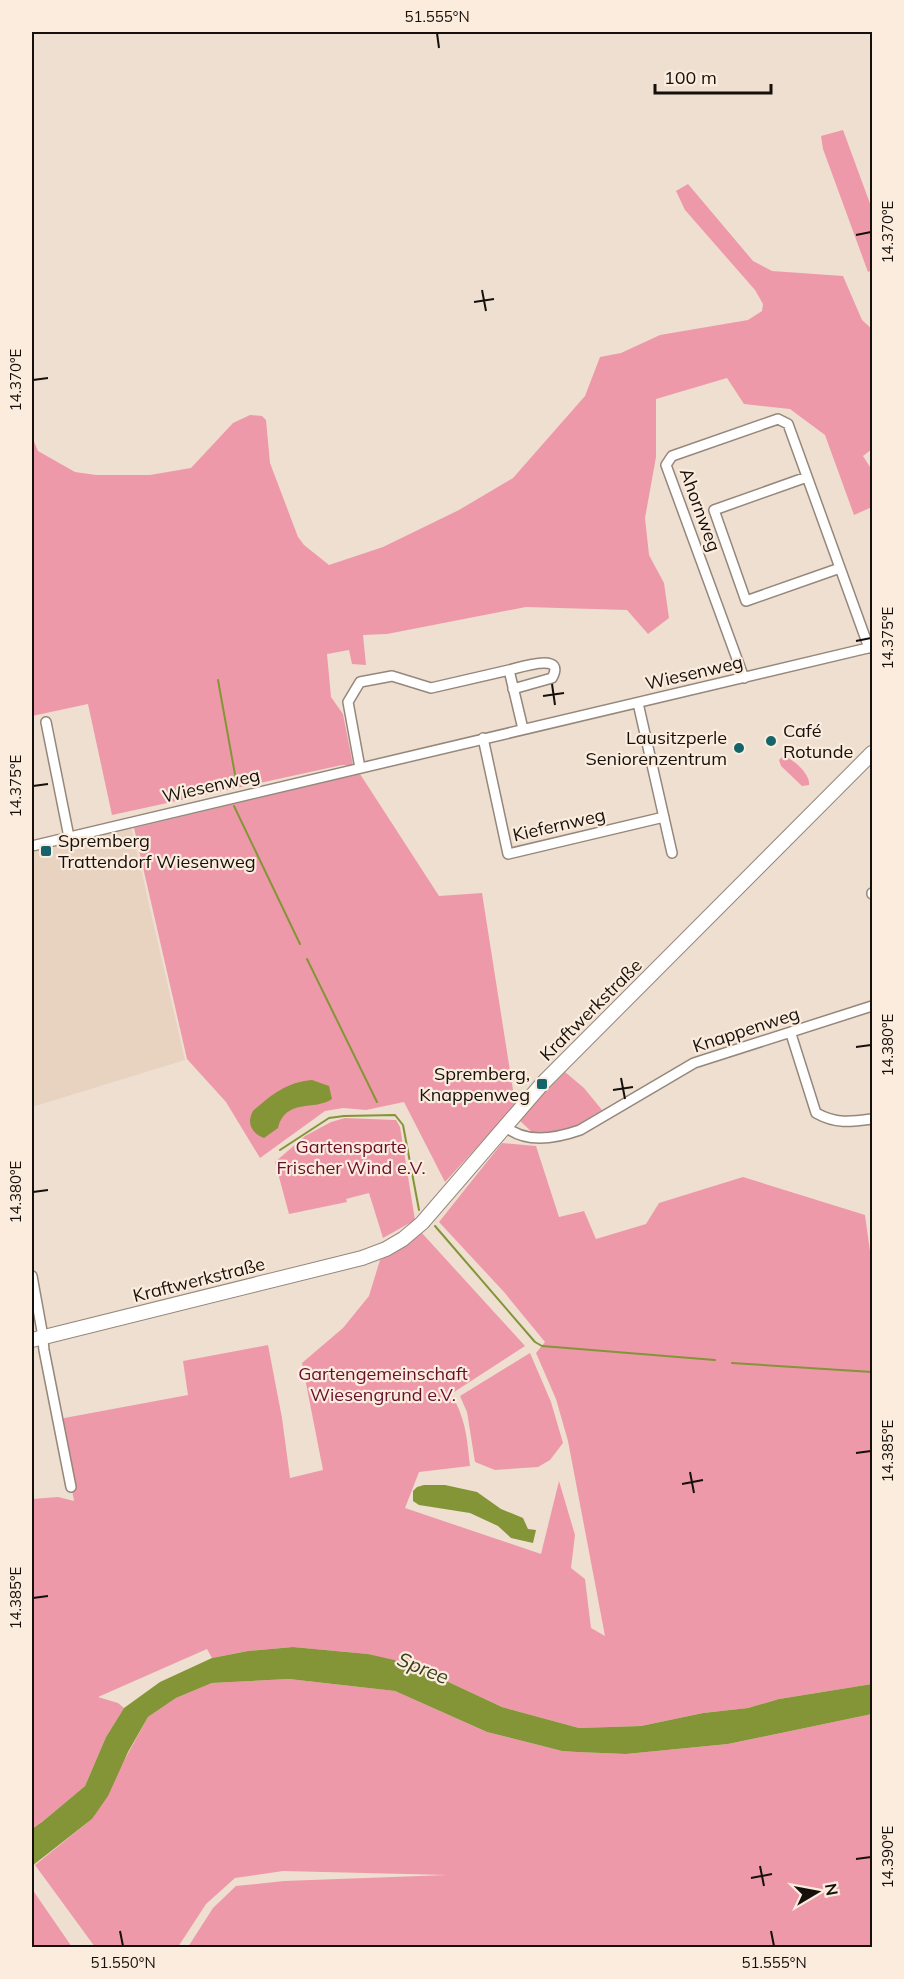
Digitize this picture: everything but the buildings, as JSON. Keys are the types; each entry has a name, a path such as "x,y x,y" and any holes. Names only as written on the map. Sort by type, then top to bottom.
{"main road":[{"name":"Kraftwerkstraße","path":"37,1338 362,1258 386,1249 403,1239 439,1206 505,1126 551,1075 873,753"}],"street":[{"name":"Ahornweg","path":"744,678 666,465 672,456 778,419 788,424 807,477"},
{"path":"840,568 746,601 714,510 807,477 871,647"},
{"name":"Wiesenweg","path":"32,846 871,647"},
{"path":"360,768 348,702 360,682 392,676 431,688 543,661 550,663 554,668 555,673 552,678 513,689"},
{"path":"509,670 523,729"},
{"path":"638,703 672,853"},
{"path":"46,722 69,837"},
{"name":"Kiefernweg","path":"483,738 508,854 664,818"},
{"name":"Knappenweg","path":"505,1126 525,1136 566,1135 580,1130 693,1064 873,1006"},
{"path":"791,1034 816,1113 830,1121 851,1122 873,1119"},
{"path":"32,1276 37,1338 44,1350 71,1487"}],"shaded area":[{"path":"131,826 185,1060 32,1107 32,849"},
{"path":"312,1080 329,1086 332,1099 287,1112 278,1128 264,1138 253,1131 250,1120 253,1111 287,1086"},
{"path":"424,1485 445,1485 477,1492 501,1509 523,1518 528,1529 536,1530 533,1543 511,1538 498,1526 470,1513 419,1505 413,1501 413,1491"},
{"path":"293,1647 368,1654 394,1660 425,1671 502,1707 579,1728 641,1726 703,1713 748,1708 779,1699 872,1684 872,1714 728,1744 626,1754 577,1752 562,1751 487,1732 395,1691 289,1679 212,1683 176,1698 148,1717 128,1752 108,1796 92,1819 32,1866 32,1829 85,1786 106,1737 124,1708 160,1682 212,1658 248,1651"}],"green space":[{"path":"843,130 872,209 872,270 868,272 823,149 821,136"},
{"path":"688,184 753,261 772,271 843,276 862,320 872,329 872,449 863,456 872,470 872,507 854,515 825,435 790,409 744,404 727,378 656,399 656,457 645,518 649,555 664,583 669,618 648,634 627,610 526,607 387,634 363,635 366,665 352,664 349,650 327,654 331,697 343,714 353,765 342,765 112,815 88,704 32,716 32,437 38,451 75,472 96,475 150,475 191,468 233,423 250,415 262,416 266,420 270,463 298,537 304,545 329,565 383,547 459,510 513,478 585,396 600,357 621,353 660,335 748,320 762,311 763,304 755,290 685,210 676,191"},
{"path":"783,756 792,760 800,768 807,777 809,785 802,786 781,766 779,760"},
{"path":"360,774 439,896 482,893 513,1090 520,1100 445,1182 404,1102 366,1110 343,1108 325,1111 260,1158 226,1102 187,1059 134,828"},
{"path":"565,1072 584,1088 602,1110 564,1133 534,1134 518,1119"},
{"name":"Gartensparte Frischer Wind e.V.","path":"345,1118 396,1120 400,1127 415,1220 383,1238 369,1193 346,1199 347,1202 289,1214 275,1162 305,1136 331,1122"},
{"name":"Gartengemeinschaft Wiesengrund e.V.","path":"502,1143 536,1146 559,1217 584,1211 596,1239 646,1224 659,1203 743,1177 865,1215 872,1266 872,1684 779,1699 748,1708 703,1713 641,1726 579,1728 502,1707 425,1671 368,1654 293,1647 248,1651 212,1658 207,1649 98,1697 118,1703 124,1708 106,1737 85,1786 32,1829 32,1499 58,1497 74,1501 59,1419 188,1395 183,1361 268,1345 282,1418 290,1478 323,1470 302,1363 343,1328 369,1296 380,1260 392,1254 421,1232 525,1346 451,1394 463,1420 470,1466 419,1472 405,1508 541,1554 559,1481 575,1535 571,1568 585,1579 591,1628 605,1636 568,1441 556,1399 536,1353 545,1342 504,1292 439,1222"},
{"path":"530,1353 551,1402 563,1443 550,1460 538,1467 495,1470 475,1462 467,1412 460,1396"},
{"path":"289,1679 395,1691 487,1732 562,1751 577,1752 626,1754 728,1744 872,1714 872,1947 188,1947 213,1908 236,1886 284,1881 447,1875 283,1871 235,1878 206,1904 178,1947 95,1947 35,1865 92,1819 148,1717 176,1698 212,1683"},
{"path":"32,1889 72,1947 32,1947"}],"waterway":[{"path":"218,680 236,780 229,783"},
{"path":"234,806 300,944"},
{"path":"307,959 377,1102"},
{"path":"280,1150 329,1118 395,1115 403,1125 419,1210"},
{"path":"435,1226 535,1342 542,1346 715,1360"},
{"path":"732,1363 872,1372"}],"place":[{"name":"Café Rotunde","path":"771,741"},
{"name":"Lausitzperle Seniorenzentrum","path":"739,748"},
{"name":"Spremberg Trattendorf Wiesenweg","path":"46,851"},
{"name":"Spremberg, Knappenweg","path":"542,1084"}],"water label":[{"name":"Spree","path":"423,1668"}]}
